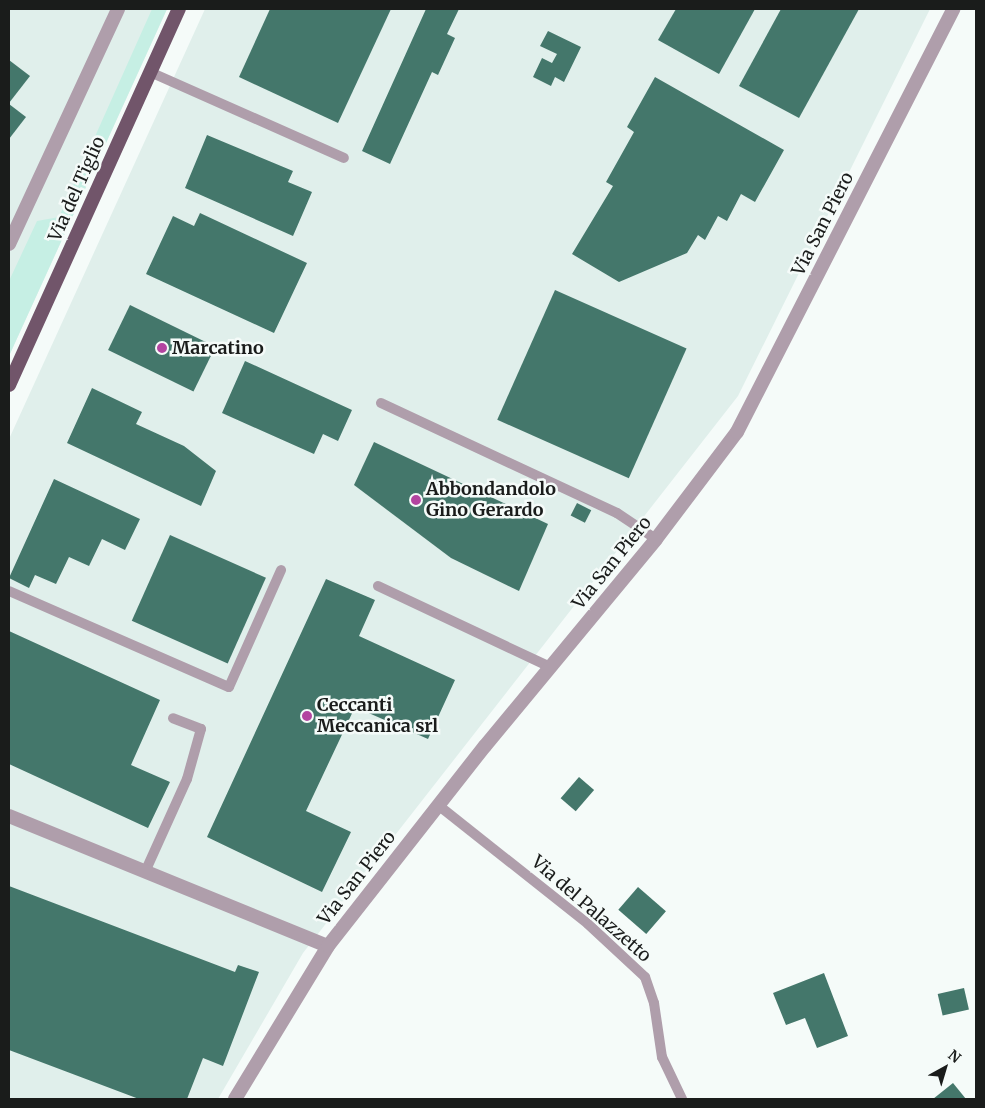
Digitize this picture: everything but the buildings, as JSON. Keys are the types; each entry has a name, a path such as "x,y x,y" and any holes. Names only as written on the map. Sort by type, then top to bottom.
{"main road":[{"name":"Via del Tiglio","path":"9,385 179,9"}],"street":[{"path":"9,244 118,9"},
{"name":"Via San Piero","path":"235,1099 328,946 438,805 656,539 737,432 760,393 953,9"},
{"path":"9,816 328,946"}],"lane":[{"path":"150,72 344,158"},
{"path":"381,403 617,513 656,539"},
{"path":"9,592 229,688 281,570"},
{"path":"378,586 550,667"},
{"path":"145,872 187,779 201,729 173,718"},
{"name":"Via del Palazzetto","path":"438,805 588,924 645,977 654,1003 662,1057 682,1099"}],"shaded area":[{"path":"9,9 167,9 9,356"},
{"path":"205,9 930,9 738,396 303,953 218,1099 9,1099 9,439"}],"green space":[{"path":"152,9 167,9 9,356 9,281 37,221 59,217"}],"place":[{"name":"Marcatino","path":"162,348"},
{"name":"Abbondandolo Gino Gerardo","path":"416,500"},
{"name":"Ceccanti Meccanica srl","path":"307,716"}]}
